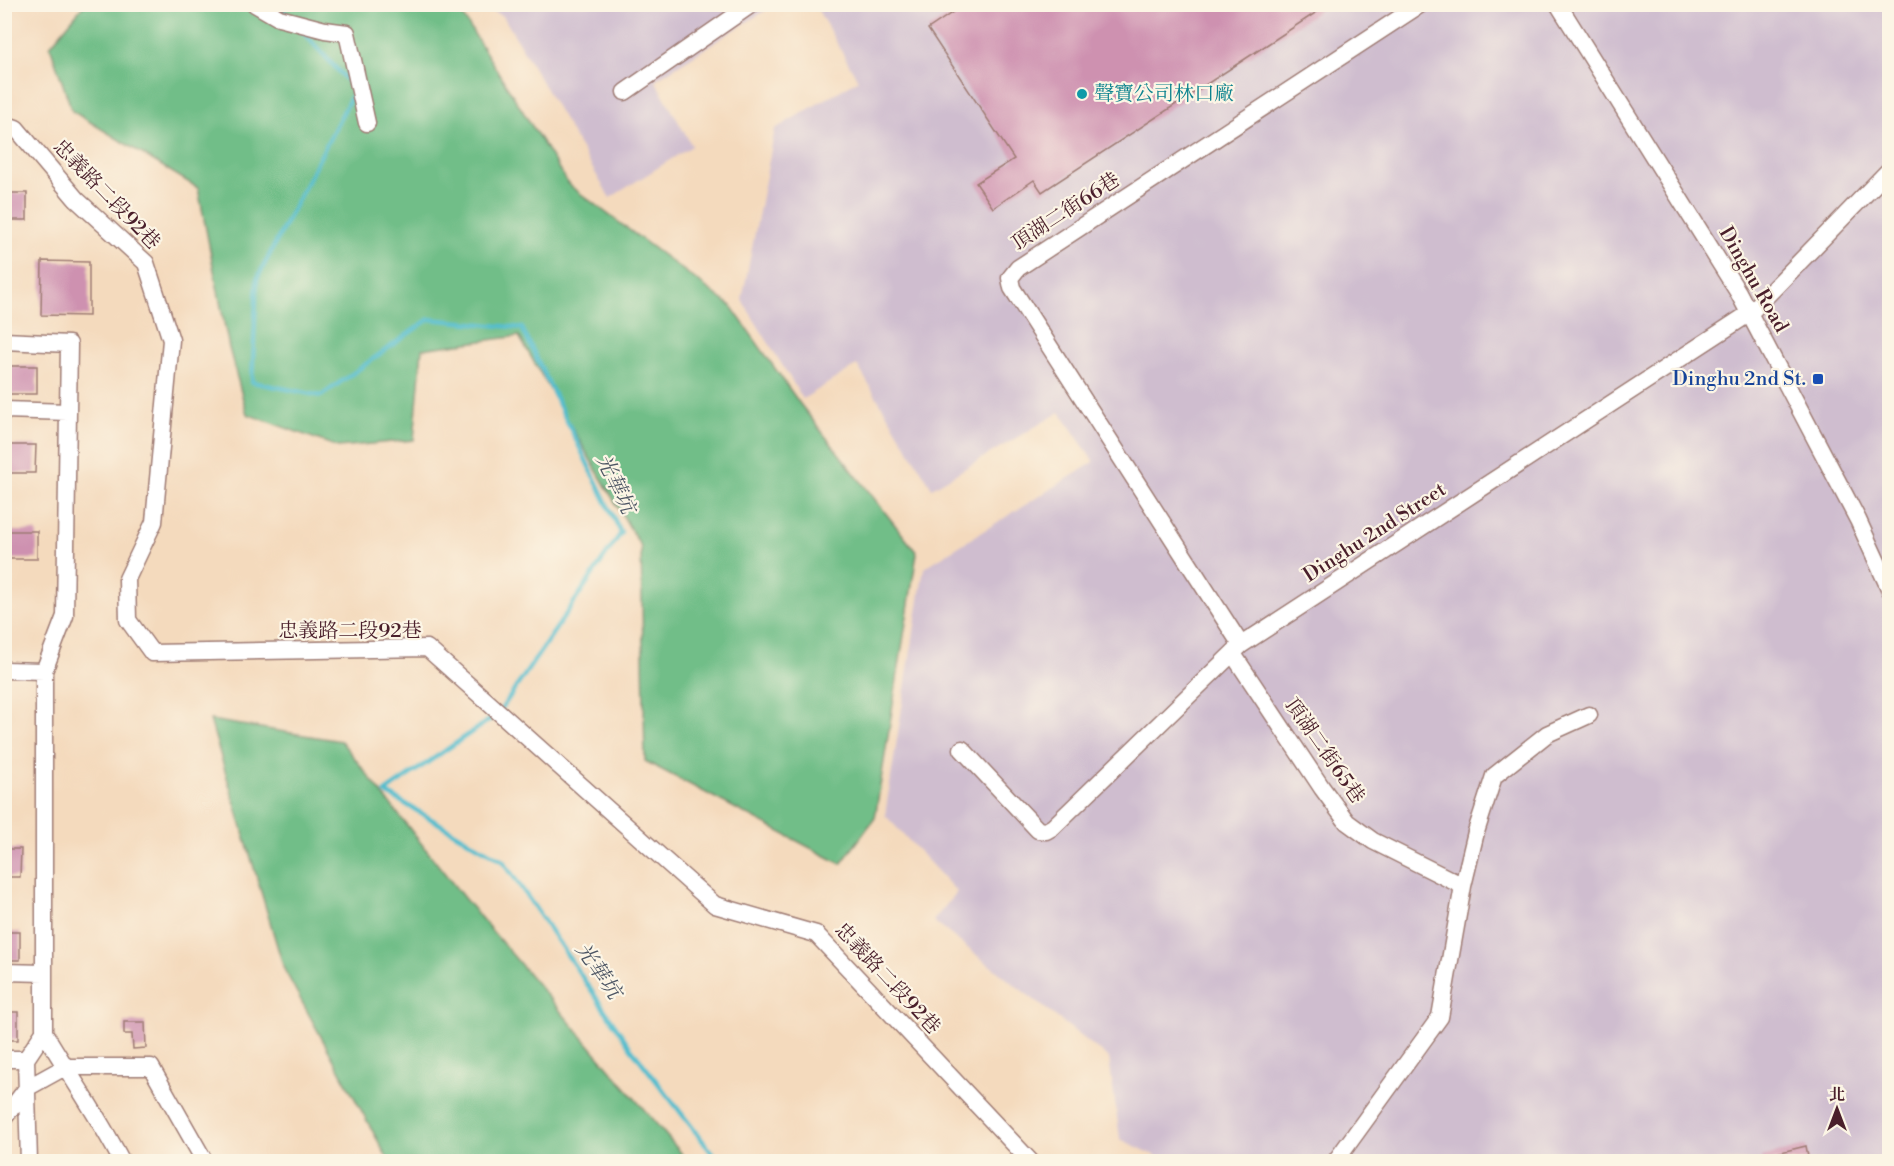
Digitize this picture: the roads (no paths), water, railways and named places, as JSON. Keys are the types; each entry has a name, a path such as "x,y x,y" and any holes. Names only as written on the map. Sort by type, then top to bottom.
{"street":[{"path":"255,4 279,18 347,33 367,123"},
{"path":"625,92 752,4"},
{"name":"頂湖二街66巷","path":"1237,650 1012,288 1010,278 1018,268 1420,4"},
{"name":"Dinghu Road","path":"1558,4 1738,292 1858,520 1890,590"},
{"name":"忠義路二段92巷","path":"4,124 16,128 76,199 146,263 171,340 154,522 128,579 128,620 152,653 427,648 715,905 816,934 1031,1161"},
{"name":"Dinghu 2nd Street","path":"962,749 1038,830 1046,831 1053,827 1237,650 1750,314 1890,169"},
{"path":"4,340 69,344 65,616 44,671 44,1032 104,1127 122,1161"},
{"path":"4,410 68,412"},
{"name":"頂湖二街65巷","path":"1237,650 1322,788 1347,822 1373,841 1463,886"},
{"path":"4,670 44,671"},
{"path":"1335,1161 1440,1017 1463,886 1476,832 1494,776 1547,734 1589,716"},
{"path":"4,972 44,973"},
{"path":"29,1161 26,1059 44,1032"},
{"path":"4,1059 26,1059"},
{"path":"4,1118 27,1088 65,1067 151,1067 206,1161"}],"waterway":[{"name":"光華坑","path":"278,4 286,14"},
{"name":"光華坑","path":"300,29 355,89 257,279 252,382 321,396 429,319 522,328 621,533 498,714 385,792 503,861 630,1047 719,1162"}],"place":[{"name":"聲寶公司林口廠","path":"1082,94"},
{"name":"Dinghu 2nd St.","path":"1818,379"}]}
